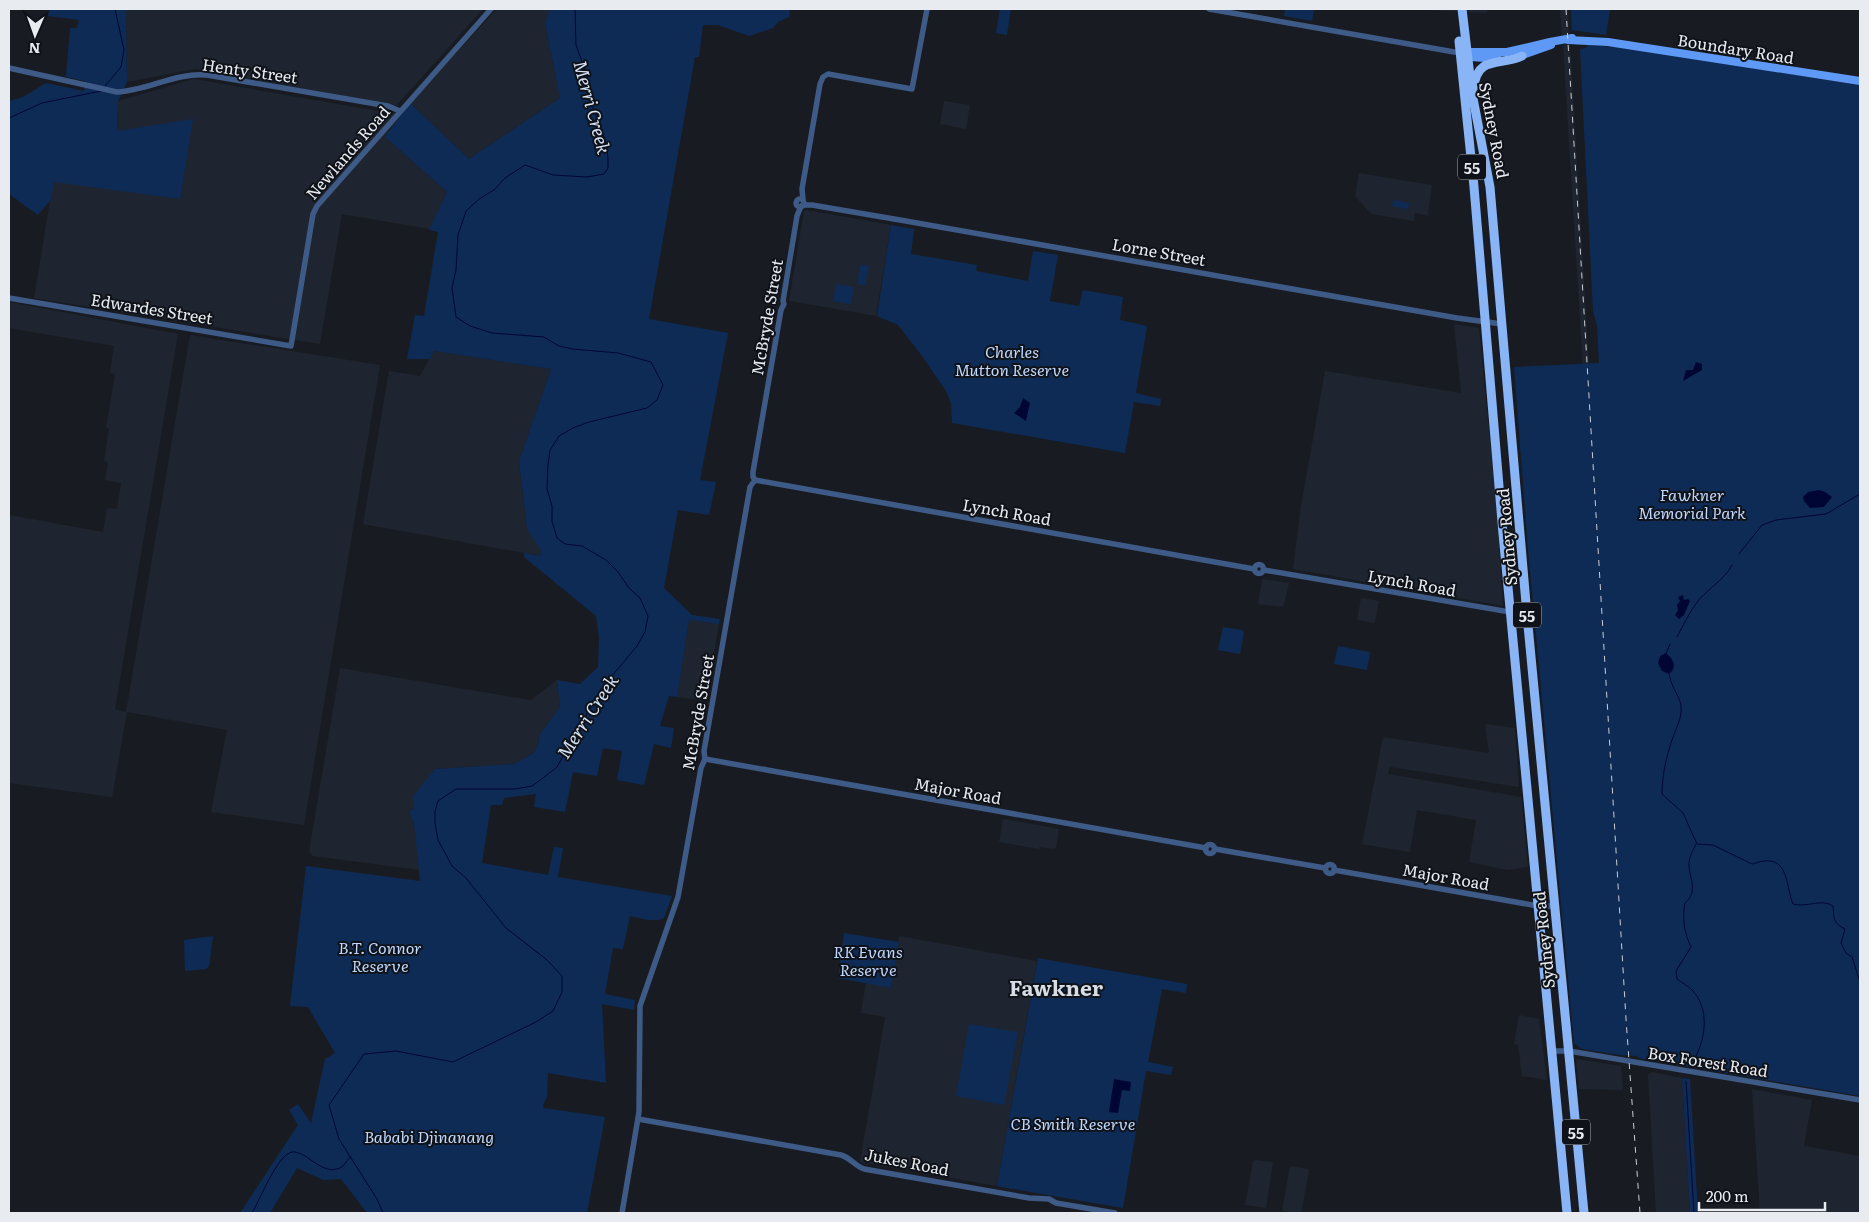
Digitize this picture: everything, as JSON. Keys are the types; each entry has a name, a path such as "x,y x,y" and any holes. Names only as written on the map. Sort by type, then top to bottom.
{"highway":[{"name":"Sydney Road","path":"1456,9 1490,187 1527,615 1584,1213"},
{"name":"Sydney Road","path":"1462,9 1485,322 1510,613 1567,1213"},
{"path":"1473,101 1476,77 1482,67 1490,63 1522,56"}],"main road":[{"name":"Boundary Road","path":"1464,53 1499,53 1566,40 1608,42 1860,81"},
{"name":"Boundary Road","path":"1464,53 1500,59 1522,56 1566,40"}],"street":[{"name":"Newlands Road","path":"291,346 313,214 325,196 491,9"},
{"name":"McBryde Street","path":"622,1213 638,1119 640,1006 678,897 700,768 706,759 704,751 748,496 751,484 755,480 753,472 781,310 784,304 820,84 823,77 828,74 912,89 927,9"},
{"path":"1209,9 1464,53"},
{"name":"Henty Street","path":"9,68 117,92 132,91 200,74 388,106 400,111"},
{"name":"Lorne Street","path":"801,203 1502,324"},
{"name":"Edwardes Street","path":"9,298 291,346"},
{"name":"Lynch Road","path":"755,480 1254,569 1258,574 1264,570 1527,615"},
{"name":"Major Road","path":"706,759 1206,848 1208,844 1212,844 1214,849 1325,868 1329,874 1334,870 1538,906 1554,906"},
{"name":"Box Forest Road","path":"1551,1051 1569,1052 1860,1100"},
{"name":"Jukes Road","path":"638,1119 841,1155 864,1170 1029,1198 1049,1199 1056,1203 1115,1213"}],"shaded area":[{"path":"126,9 483,9 396,106 195,69 127,82"},
{"path":"497,9 550,9 545,24 560,98 469,159 410,103"},
{"path":"1427,9 1488,9 1487,13"},
{"path":"1560,9 1568,9 1569,36 1562,37"},
{"path":"1570,44 1592,416 1586,416 1563,45"},
{"path":"194,79 401,115 385,137 447,192 430,229 342,214 320,344 34,298 53,182 117,131 118,101"},
{"path":"944,101 970,105 966,129 940,124"},
{"path":"1359,173 1432,185 1429,216 1415,213 1414,221 1371,214 1355,196"},
{"path":"804,211 891,225 876,316 789,301"},
{"path":"9,302 178,334 115,709 126,712 190,335 380,365 304,825 211,812 227,730 127,712 112,797 9,783 9,515 103,532 107,508 117,509 121,483 105,480 108,462 104,461 109,428 106,428 115,374 110,373 114,346 9,328"},
{"path":"1454,324 1479,328 1497,514 1503,606 1293,569 1301,506 1325,371 1461,393"},
{"path":"434,351 551,369 519,461 527,529 542,551 541,556 363,524 389,371 420,376"},
{"path":"1696,362 1702,364 1702,370 1683,381 1686,370 1693,370"},
{"path":"1023,398 1030,403 1026,421 1014,413 1020,407"},
{"path":"1819,490 1832,497 1824,507 1810,508 1803,497 1808,492"},
{"path":"1262,579 1289,583 1283,607 1258,604"},
{"path":"1683,595 1684,600 1688,599 1690,601 1684,615 1679,619 1675,615 1680,601 1678,597"},
{"path":"1361,598 1379,601 1375,623 1357,620"},
{"path":"689,619 719,624 706,701 677,697"},
{"path":"1666,653 1674,663 1673,669 1669,674 1662,671 1658,663 1660,656"},
{"path":"340,668 531,700 557,680 560,707 539,735 538,746 532,754 514,764 435,769 414,808 409,812 414,824 420,870 313,856 309,852"},
{"path":"1485,724 1515,728 1519,787 1390,767 1388,774 1521,797 1528,867 1508,870 1469,862 1476,820 1417,810 1410,852 1362,844 1383,737 1489,753"},
{"path":"1003,819 1059,829 1056,847 1054,849 1039,847 1039,849 999,842"},
{"path":"899,936 1037,961 997,1186 860,1162 885,1017 861,1013 866,983 891,988"},
{"path":"1519,1015 1539,1019 1547,1080 1522,1076 1518,1045 1514,1044"},
{"path":"1576,1059 1621,1066 1623,1090 1579,1089"},
{"path":"1652,1072 1682,1078 1690,1213 1656,1213 1648,1075"},
{"path":"1114,1079 1131,1082 1130,1091 1122,1090 1118,1113 1109,1112"},
{"path":"1752,1089 1812,1100 1804,1146 1860,1156 1860,1213 1760,1213"},
{"path":"1253,1161 1273,1162 1266,1208 1245,1205"},
{"path":"1290,1166 1308,1169 1309,1171 1301,1213 1282,1211"}],"green space":[{"path":"49,9 126,9 127,82 118,101 117,131 193,119 180,199 54,182 51,199 38,215 9,194 9,101 23,97 46,83 84,91 85,81 66,77 70,28 77,28 79,20 48,16"},
{"path":"550,9 790,9 789,17 778,22 773,28 749,36 718,25 703,25 699,57 695,57 649,319 728,333 700,480 716,482 709,515 678,510 664,588 692,615 720,619 719,624 689,620 677,697 669,696 660,726 674,728 671,748 654,744 644,785 617,780 622,751 603,748 597,776 573,772 565,812 534,807 536,794 504,798 502,805 491,805 482,863 548,875 554,847 563,848 558,877 672,896 664,918 651,920 630,916 623,949 613,948 605,994 635,1000 634,1010 602,1004 606,1083 548,1073 547,1097 543,1105 544,1108 605,1117 587,1213 367,1213 341,1179 323,1180 297,1168 270,1213 240,1213 298,1125 289,1110 298,1104 311,1123 325,1059 335,1053 308,1007 290,1006 306,866 420,881 414,824 409,812 414,808 414,795 435,769 514,764 532,754 538,746 539,735 560,707 557,680 580,684 598,667 599,637 596,616 524,557 524,553 540,556 541,551 527,529 519,461 551,369 434,351 430,359 407,359 415,315 424,316 438,232 429,230 447,192 385,137 410,103 469,159 560,98 545,23"},
{"path":"1000,9 1011,9 1007,35 996,33"},
{"path":"1285,9 1314,9 1312,21 1284,16"},
{"path":"1571,9 1610,9 1606,35 1572,30"},
{"name":"Fawkner Memorial Park","path":"1588,45 1615,46 1860,85 1860,1096 1638,1058 1637,1056 1582,1049 1574,1043 1528,548 1514,367 1599,363 1597,326 1593,311 1580,49 1586,48"},
{"path":"1393,200 1409,203 1408,209 1392,206"},
{"name":"Charles Mutton Reserve","path":"891,225 914,229 911,254 977,265 976,271 1028,281 1033,251 1058,255 1050,301 1079,306 1083,290 1123,297 1120,320 1147,326 1136,393 1161,399 1160,406 1134,402 1125,453 952,423 951,403 946,391 922,356 898,325 877,316"},
{"path":"860,265 869,266 865,286 857,284"},
{"path":"836,284 854,287 851,304 833,301"},
{"path":"1223,627 1244,632 1240,654 1218,650"},
{"path":"1338,646 1370,652 1367,670 1334,664"},
{"name":"RK Evans Reserve","path":"844,933 899,942 891,988 838,978"},
{"path":"213,936 209,966 206,969 185,971 184,940"},
{"name":"CB Smith Reserve","path":"1038,958 1187,984 1186,993 1162,989 1148,1062 1173,1067 1171,1075 1146,1071 1123,1208 996,1186"},
{"path":"969,1024 1018,1032 1004,1105 956,1096"},
{"path":"1682,1078 1690,1079 1698,1213 1690,1213"}],"waterway":[{"path":"105,86 121,67 124,50 115,9"},
{"name":"Merri Creek","path":"383,1213 377,1199 339,1139 329,1105 364,1054 396,1051 453,1062 536,1022 553,1011 562,992 562,976 547,960 506,928 466,878 452,866 438,840 435,823 435,811 438,801 456,789 515,789 532,786 557,767 601,689 637,646 645,632 648,616 640,598 629,588 618,572 606,560 582,546 565,544 557,538 547,489 550,450 559,436 589,422 647,408 657,400 663,385 651,362 618,353 559,346 544,337 492,333 470,326 456,317 452,288 456,270 458,235 466,211 479,199 494,190 505,178 525,165 553,175 587,177 604,174 608,168 605,140 588,94 589,83 576,45 575,9"},
{"path":"9,118 42,103 101,91"},
{"path":"1739,554 1762,525 1776,520 1826,514 1860,494"},
{"path":"1677,637 1695,605 1729,571 1732,565"},
{"path":"1666,654 1670,644"},
{"path":"1669,673 1671,683 1680,700 1681,711 1666,760 1662,794 1683,813 1697,844 1713,845 1752,864 1772,861 1778,864 1785,875 1793,904 1824,903 1833,906 1835,920 1838,925 1845,929 1841,943 1846,953 1852,957 1860,982"},
{"path":"1696,844 1689,861 1692,894 1685,903 1684,915 1685,931 1691,947 1676,971 1677,979 1691,989 1698,998 1704,1014 1704,1031 1696,1056"},
{"path":"1686,1081 1694,1213"},
{"path":"252,1213 269,1179 286,1155 292,1152 298,1153 321,1167 328,1169 342,1167 351,1156"}],"railway":[{"path":"1566,9 1626,1019 1640,1213"}],"district":[{"name":"Fawkner","path":"1056,986"}],"park label":[{"name":"B.T. Connor Reserve","path":"380,956"},
{"name":"Bababi Djinanang","path":"429,1136"}]}
